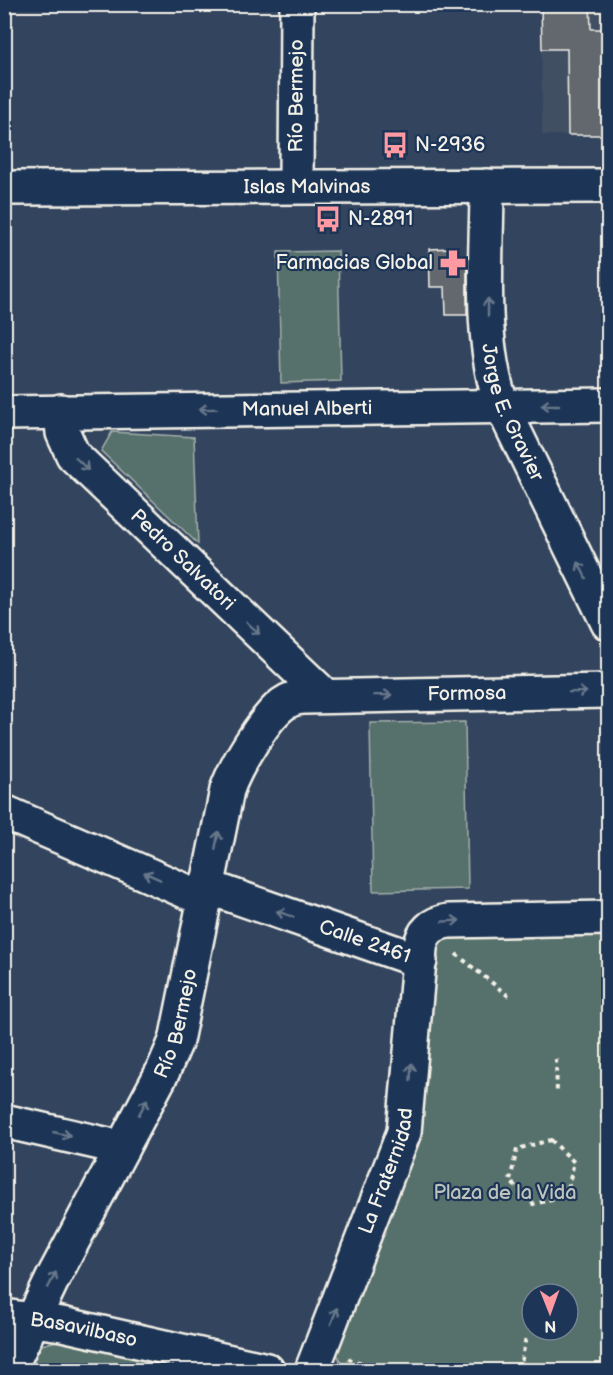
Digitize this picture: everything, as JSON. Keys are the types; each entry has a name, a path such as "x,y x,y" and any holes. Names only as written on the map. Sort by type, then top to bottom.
{"street":[{"name":"Río Bermejo","path":"296,186 297,4"},
{"name":"Jorge E. Gravier","path":"487,186 488,346 492,377 502,406 609,622"},
{"name":"Islas Malvinas","path":"4,188 609,186"},
{"name":"Manuel Alberti","path":"4,413 609,405"},
{"name":"Pedro Salvatori","path":"61,411 63,433 73,455 325,696"},
{"name":"Formosa","path":"325,696 609,691"},
{"name":"Río Bermejo","path":"9,1371 19,1317 122,1148 163,1071 176,1041 227,790 237,767 284,703 299,697 325,696"},
{"path":"4,812 207,894"},
{"name":"Calle 2461","path":"207,894 420,961 421,943 426,932 443,921 609,918"},
{"name":"La Fraternidad","path":"312,1371 404,1132 420,961"},
{"path":"4,1121 122,1148"},
{"name":"Basavilbaso","path":"19,1317 267,1371"}],"path":[{"path":"452,950 511,998"},
{"path":"556,1059 557,1093"},
{"path":"601,1118 609,1113"},
{"path":"551,1140 574,1162 566,1197 534,1204 518,1189 510,1181 517,1149 551,1140"},
{"path":"520,1371 525,1342"}],"shaded area":[{"path":"541,5 608,5 608,135 542,135"}],"green space":[{"path":"338,251 341,381 281,383 278,252"},
{"path":"112,432 194,437 198,544 101,451"},
{"path":"465,722 468,889 373,891 370,723"},
{"name":"Plaza de la Vida","path":"608,930 608,1370 366,1370 341,1363 336,1352 438,937"},
{"path":"60,1340 197,1370 27,1370 42,1345"}],"building":[{"path":"541,4 590,4 591,29 606,29 609,135 568,135 567,49 542,49"},
{"path":"452,248 467,264 467,315 446,315 445,287 430,287 429,249"}],"place":[{"name":"N-2936","path":"395,145"},
{"name":"N-2891","path":"328,219"},
{"name":"Farmacias Global","path":"453,263"}]}
